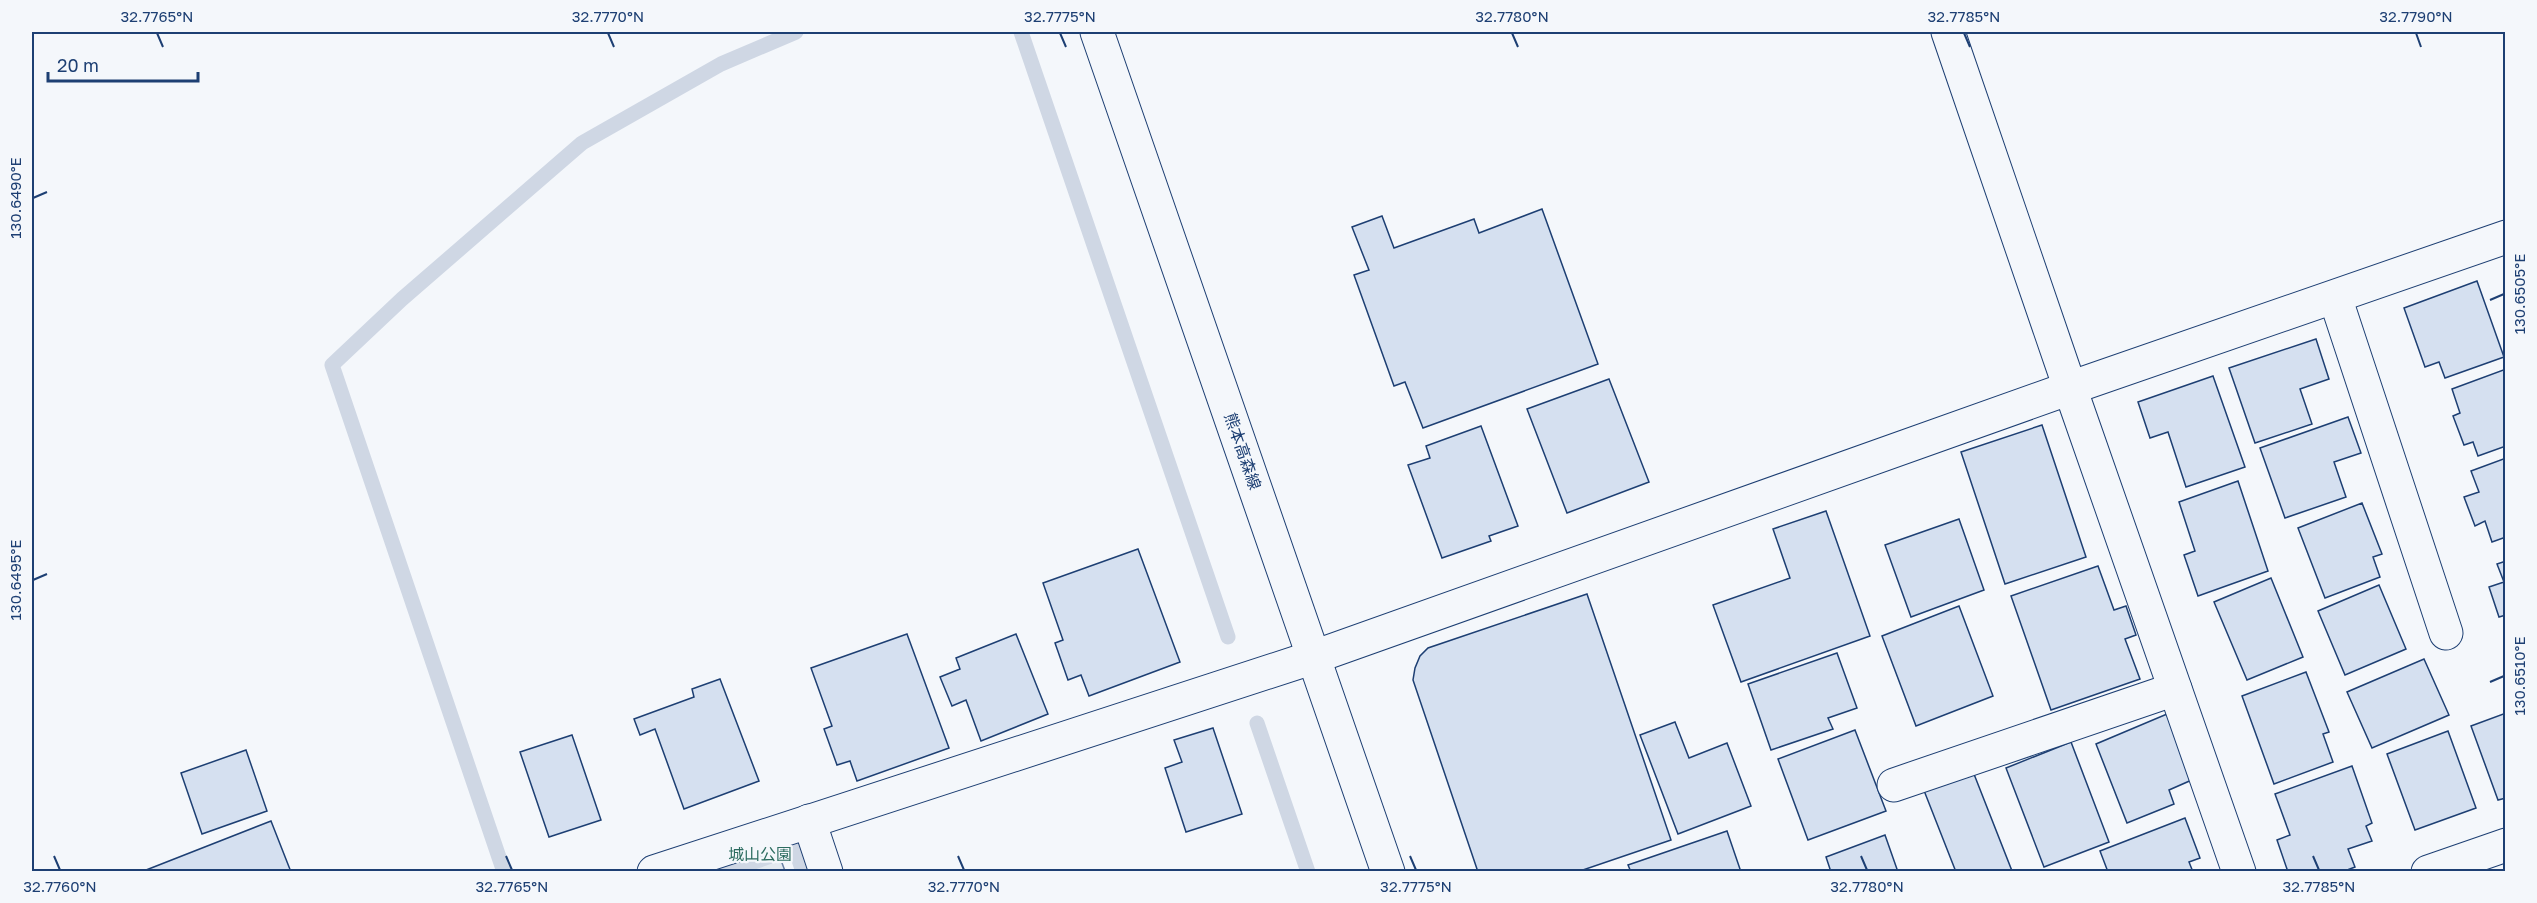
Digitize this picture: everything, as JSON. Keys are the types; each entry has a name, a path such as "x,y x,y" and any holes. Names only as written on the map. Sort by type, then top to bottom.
{"street":[{"name":"熊本高森線","path":"1097,32 1388,872"},
{"path":"1948,32 2239,872"},
{"path":"654,872 1314,657 2070,388 2505,237"},
{"path":"2335,297 2446,633"},
{"path":"1894,785 2175,689"},
{"path":"809,821 826,872"},
{"path":"2428,872 2505,845"}],"green space":[{"name":"城山公園","path":"771,833 785,871 661,872"}],"building":[{"path":"1542,209 1598,364 1423,428 1405,382 1394,386 1354,275 1369,270 1352,227 1382,216 1394,248 1474,219 1479,233"},
{"path":"2477,281 2504,357 2445,378 2439,362 2425,367 2404,308"},
{"path":"2316,339 2329,379 2300,389 2312,424 2255,443 2229,368"},
{"path":"2506,369 2506,446 2478,456 2473,442 2464,445 2453,416 2460,413 2452,389"},
{"path":"2213,376 2245,467 2186,487 2168,432 2150,438 2138,402"},
{"path":"1609,379 1649,482 1567,513 1527,409"},
{"path":"2348,417 2361,453 2334,462 2346,497 2285,518 2260,448"},
{"path":"2042,425 2086,557 2005,584 1961,452"},
{"path":"1481,426 1518,526 1489,536 1491,541 1442,558 1408,465 1430,458 1426,446"},
{"path":"2506,458 2506,537 2492,542 2485,521 2475,526 2464,497 2479,492 2471,471"},
{"path":"2238,481 2268,571 2198,596 2184,555 2195,551 2179,502"},
{"path":"2362,503 2382,554 2373,557 2380,577 2325,598 2298,528"},
{"path":"1826,511 1870,636 1741,682 1713,605 1790,578 1773,529"},
{"path":"1959,519 1984,590 1911,617 1885,545"},
{"path":"1138,549 1180,662 1089,696 1081,675 1068,680 1055,643 1063,640 1043,583"},
{"path":"2506,561 2506,615 2499,617 2489,587 2504,582 2497,564"},
{"path":"2098,566 2114,610 2126,606 2136,635 2125,639 2140,679 2051,710 2011,596"},
{"path":"2271,578 2303,657 2247,680 2214,602"},
{"path":"2379,585 2406,649 2345,675 2318,611"},
{"path":"1587,594 1671,840 1577,872 1478,872 1413,680 1415,668 1420,656 1428,648"},
{"path":"1959,606 1993,696 1916,726 1882,636"},
{"path":"907,634 949,748 857,781 850,761 837,765 824,729 832,726 811,668"},
{"path":"1016,634 1048,714 981,741 966,700 952,706 940,677 960,669 956,658"},
{"path":"1837,653 1857,708 1828,718 1833,729 1771,750 1748,684"},
{"path":"2424,659 2449,715 2372,748 2347,692"},
{"path":"2306,672 2329,732 2323,734 2333,762 2274,784 2242,696"},
{"path":"720,679 759,781 684,809 655,729 640,735 634,719 694,697 692,689"},
{"path":"2506,713 2506,798 2498,800 2471,726"},
{"path":"2167,714 2194,779 2169,790 2174,804 2127,823 2096,744"},
{"path":"1675,722 1689,758 1727,743 1751,806 1678,834 1640,735"},
{"path":"1213,728 1242,814 1186,832 1165,768 1182,762 1174,740"},
{"path":"1855,730 1886,811 1808,840 1778,759"},
{"path":"2448,731 2476,808 2415,830 2387,754"},
{"path":"572,735 601,820 549,837 520,752"},
{"path":"2071,742 2109,842 2044,867 2006,768"},
{"path":"246,750 267,811 202,834 181,773"},
{"path":"2352,766 2372,823 2366,826 2372,841 2348,849 2355,867 2342,872 2288,872 2277,840 2290,835 2275,794"},
{"path":"1972,769 2012,871 2010,872 1956,872 1923,788"},
{"path":"2185,818 2200,858 2189,862 2193,872 2108,872 2100,851"},
{"path":"271,821 291,872 141,872"},
{"path":"1727,831 1741,872 1631,872 1628,865"},
{"path":"1885,835 1898,872 1831,872 1826,857"}],"waterway":[{"path":"504,872 332,365 402,299 582,143 721,64 796,32"},
{"path":"1021,32 1228,637"},
{"path":"1257,723 1308,872"},
{"path":"724,872 795,848 803,872"}]}
